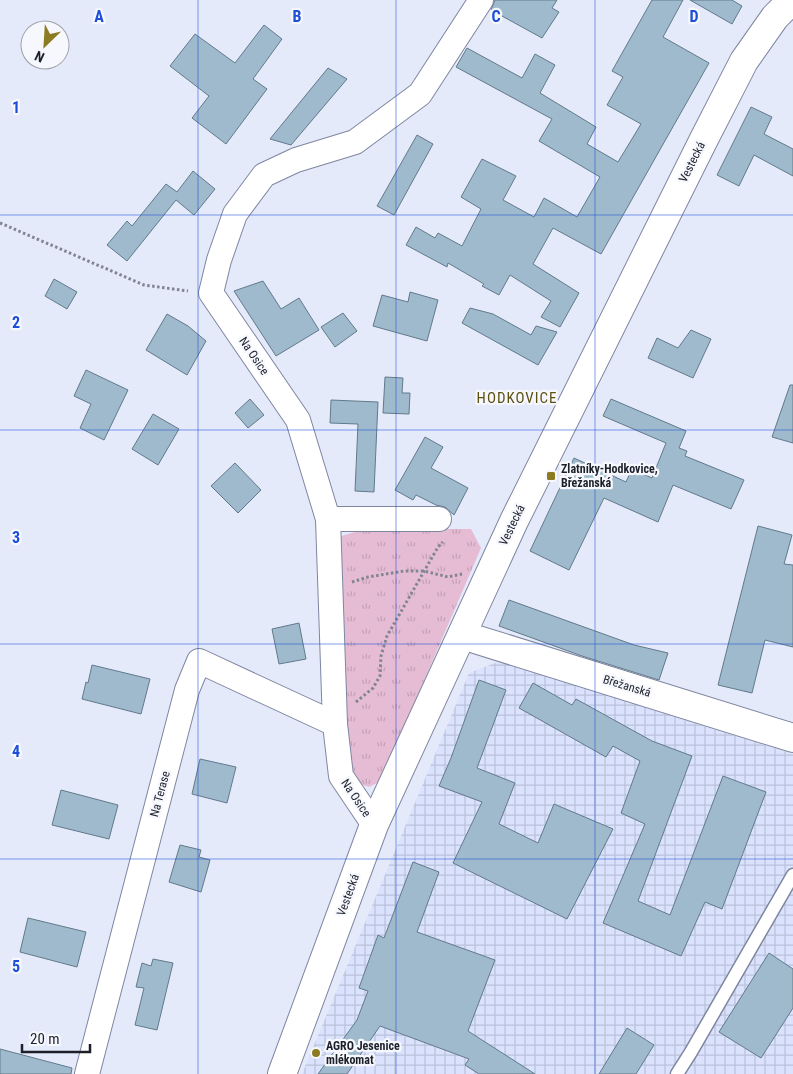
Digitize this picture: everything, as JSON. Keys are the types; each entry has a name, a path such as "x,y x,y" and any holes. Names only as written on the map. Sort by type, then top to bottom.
{"street":[{"path":"211,293 219,260 235,214 264,174 296,160 355,142 420,94 481,0"},
{"name":"Vestecká","path":"282,1074 374,825 518,512 702,141 744,62 776,17 792,0"},
{"name":"Na Osice","path":"211,293 298,420 328,519 334,717 341,776 374,825"},
{"path":"328,519 442,530"},
{"name":"Břežanská","path":"462,635 793,738"},
{"name":"Na Terase","path":"87,1074 187,690 199,661 334,717"}],"lane":[{"path":"677,1074 793,875"}],"path":[{"path":"0,223 144,285 211,293"},
{"path":"334,717 373,688 380,676 381,656 387,636 418,585 438,547 442,530"},
{"path":"330,588 368,577 404,571 424,571 448,577 492,568"}],"shaded area":[{"path":"503,660 793,754 793,1074 302,1074 469,673"}],"green space":[{"path":"366,529 471,529 481,548 381,781 369,787 357,783 349,766 341,536"}],"building":[{"path":"495,0 557,0 552,8 559,12 542,38 491,10"},
{"path":"652,0 683,0 663,37 709,63 601,254 553,228 533,264 579,293 560,327 541,317 551,301 510,275 499,295 448,263 447,267 406,245 416,227 435,238 438,233 462,246 481,209 461,197 482,159 516,176 503,200 534,217 544,198 577,217 600,177 539,141 552,119 456,67 467,48 522,78 535,54 555,65 540,93 596,127 587,144 618,162 641,124 607,105 623,77 612,71"},
{"path":"690,0 732,0 742,6 732,24"},
{"path":"264,25 282,39 253,79 267,89 226,144 192,118 209,96 170,66 195,34 235,63"},
{"path":"328,68 347,79 291,145 270,139"},
{"path":"751,107 772,117 764,134 793,149 793,176 754,155 739,186 717,175"},
{"path":"417,135 433,144 394,215 377,206"},
{"path":"193,171 215,189 194,215 176,200 127,261 107,245 127,221 132,226 166,184 177,192"},
{"path":"54,279 77,292 67,309 45,296"},
{"path":"263,281 281,309 299,298 319,330 276,356 234,291"},
{"path":"410,292 438,300 427,341 373,326 382,295 408,302"},
{"path":"470,308 493,314 531,335 536,326 557,332 538,365 462,323"},
{"path":"343,313 357,331 335,347 321,327"},
{"path":"167,314 188,326 206,341 187,375 146,350"},
{"path":"691,330 711,339 693,378 648,358 657,338 678,348"},
{"path":"86,370 128,390 104,440 80,428 91,404 74,396"},
{"path":"385,377 403,378 402,393 410,393 409,414 383,413"},
{"path":"790,385 793,385 793,443 772,437"},
{"path":"250,399 264,415 248,428 235,413"},
{"path":"611,399 686,431 679,448 687,451 685,456 744,480 731,509 673,485 658,522 604,498 569,570 530,551 574,458 626,482 632,469 652,478 666,443 603,416"},
{"path":"331,400 378,402 374,492 355,491 358,424 330,423"},
{"path":"153,414 179,429 158,465 132,449"},
{"path":"425,437 443,447 431,468 468,488 454,515 445,507 436,505 416,495 413,500 395,490"},
{"path":"235,463 261,490 238,513 211,486"},
{"path":"758,526 792,535 784,564 793,565 793,647 765,640 752,693 718,685"},
{"path":"509,600 634,645 668,653 659,680 582,656 499,626"},
{"path":"299,623 306,659 279,664 272,629"},
{"path":"92,665 150,679 141,714 82,699"},
{"path":"479,680 506,690 477,768 515,783 499,824 538,843 554,804 613,829 567,919 453,863 482,802 439,786"},
{"path":"533,683 572,705 576,699 652,741 692,756 638,901 670,915 723,776 766,792 722,909 705,902 681,956 603,923 645,824 621,813 640,761 613,746 606,757 519,708"},
{"path":"200,759 236,767 227,803 192,794"},
{"path":"61,790 118,805 109,839 52,825"},
{"path":"180,845 201,850 199,857 210,860 201,892 169,882"},
{"path":"413,862 439,872 417,932 495,960 468,1031 535,1074 479,1074 465,1065 469,1059 380,1026 347,1074 318,1074 357,1020 368,991 359,988 378,935 384,938"},
{"path":"28,918 86,932 77,967 20,952"},
{"path":"769,953 793,969 793,1008 761,1058 719,1032"},
{"path":"153,959 173,963 157,1030 135,1025 144,988 136,987 142,963 151,966"},
{"path":"627,1028 654,1045 636,1074 599,1074"},
{"path":"0,1049 72,1068 71,1074 0,1074"}],"place":[{"name":"Zlatníky-Hodkovice, Břežanská","path":"551,476"},
{"name":"AGRO Jesenice mlékomat","path":"316,1053"}],"district":[{"name":"HODKOVICE","path":"517,398"}]}
